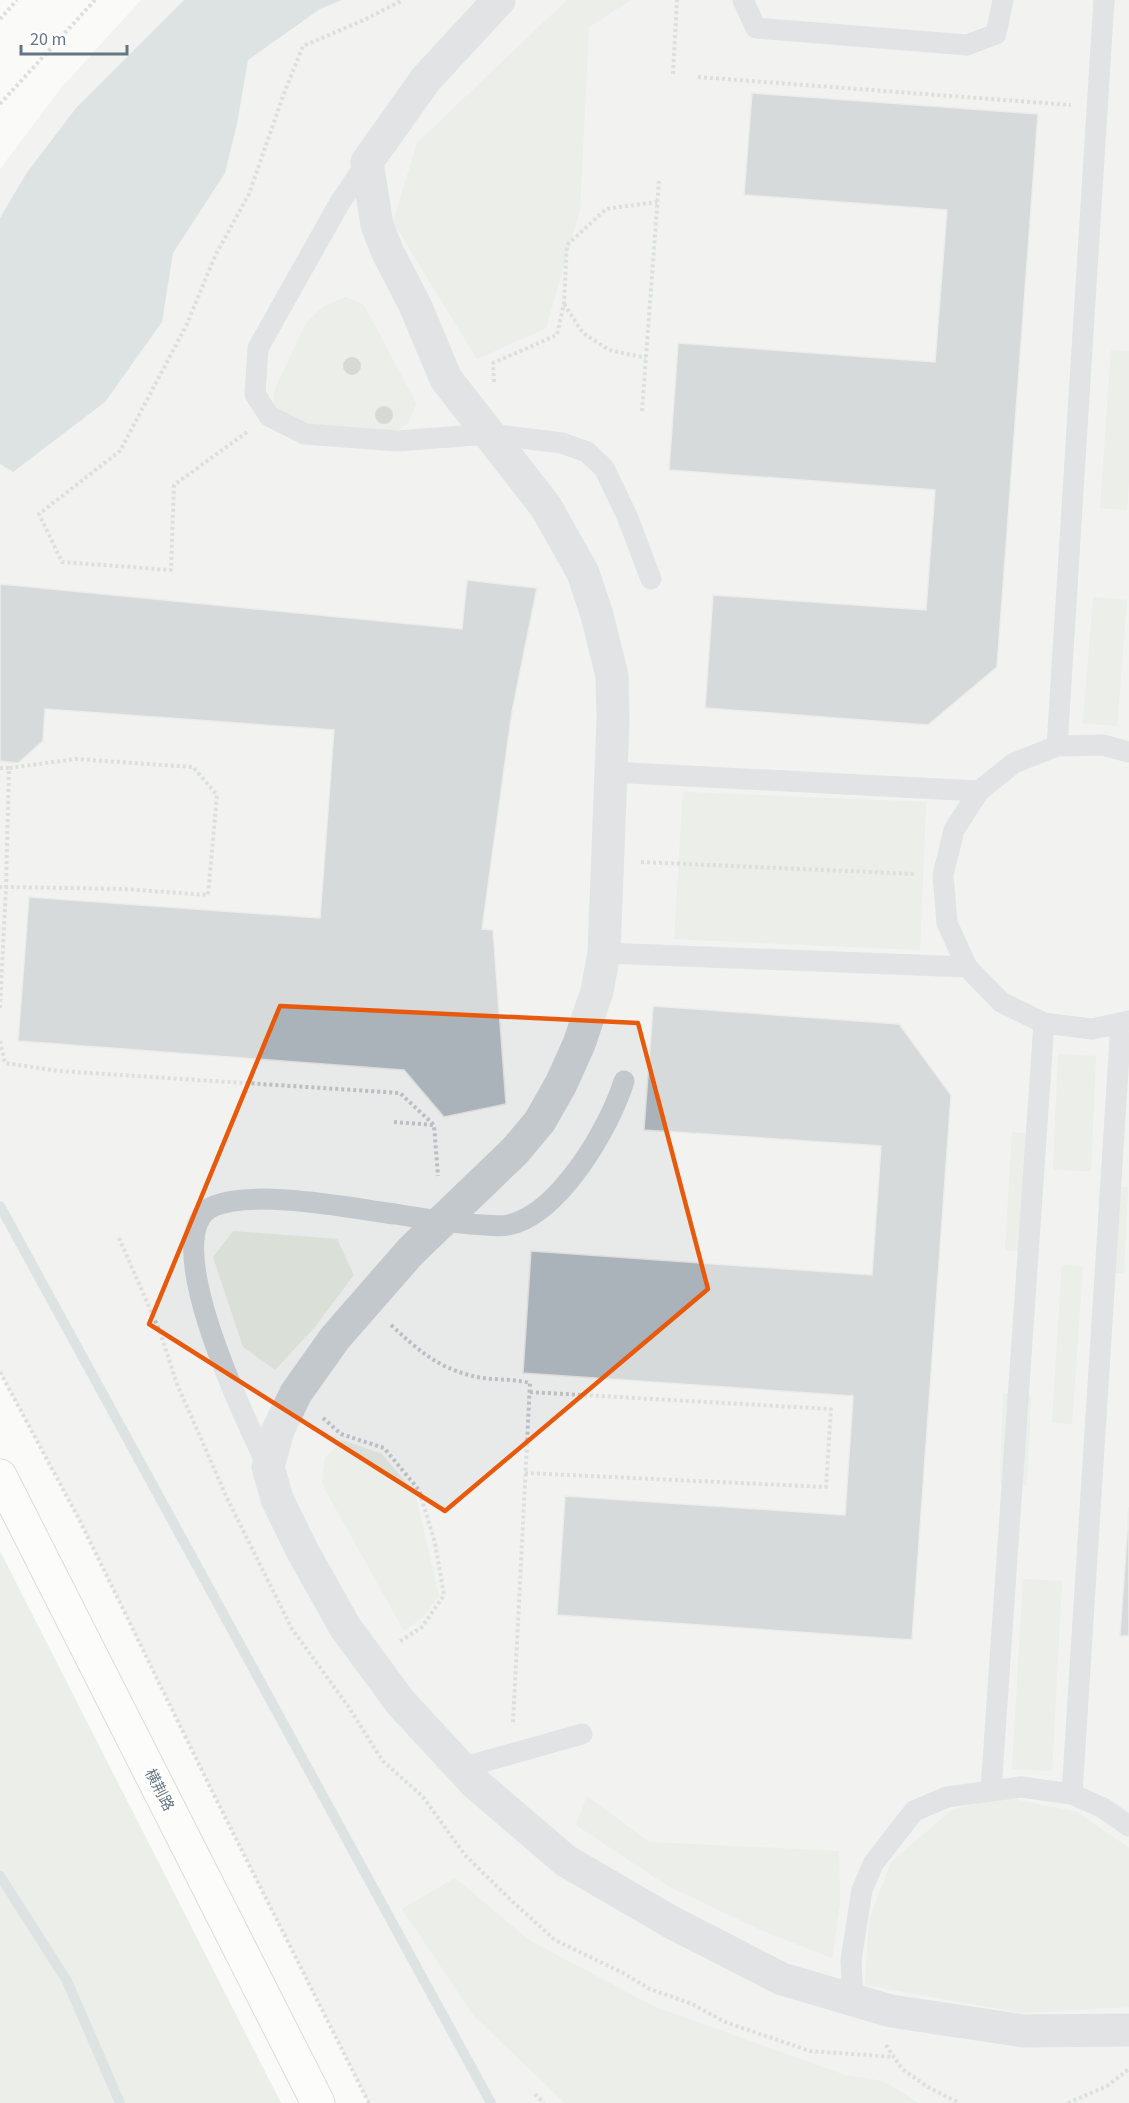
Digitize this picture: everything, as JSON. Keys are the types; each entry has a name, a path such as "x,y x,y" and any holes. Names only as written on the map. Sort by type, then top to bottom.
{"street":[{"path":"499,0 426,79 367,162 377,225 388,253 416,305 446,379 546,507 583,573 597,615 612,676 613,720 604,954 597,991 579,1044 561,1084 540,1121 515,1151 411,1251 335,1338 297,1393 278,1430 268,1467 277,1499 303,1552 345,1627 401,1703 476,1784 566,1861 671,1922 782,1979 891,2011 1024,2031 1129,2030"},
{"name":"横荆路","path":"0,1476 318,2103"}],"lane":[{"path":"744,0 756,28 968,45 996,34 1003,0"},
{"path":"1057,746 1104,0"},
{"path":"367,162 339,204 258,348 255,394 269,416 305,434 397,441 488,434 562,443 586,452 604,468 627,516 651,579"},
{"path":"1072,1794 1125,1022 1092,1029 1044,1023 1001,1002 967,966 947,923 943,875 954,830 979,791 1014,763 1057,746 1103,745 1129,752"},
{"path":"611,772 979,791"},
{"path":"604,954 967,966"},
{"path":"991,1790 1044,1023"},
{"path":"268,1467 228,1378 196,1283 194,1241 199,1219 212,1206 241,1200 289,1200 441,1221 507,1226 531,1215 561,1189 583,1162 602,1133 619,1099 624,1081"},
{"path":"461,1768 582,1734"},
{"path":"853,2000 851,1960 862,1890 873,1864 914,1811 947,1797 1021,1787 1072,1794 1103,1808 1129,1826"}],"path":[{"path":"0,19 17,0"},
{"path":"0,104 95,0"},
{"path":"269,416 174,484 171,570 62,562 39,514 120,451 187,324 214,256 249,194 303,46 364,20 403,0"},
{"path":"673,74 677,0"},
{"path":"698,77 1098,107"},
{"path":"642,411 658,181"},
{"path":"488,434 494,410 493,363 557,335 564,303 567,245 606,209 657,202"},
{"path":"564,303 583,333 609,350 646,358"},
{"path":"0,768 75,759 193,767 217,795 208,895 124,889 0,887"},
{"path":"0,1008 9,768"},
{"path":"608,861 943,875"},
{"path":"0,1041 5,1063 60,1071 400,1093 434,1125 441,1221"},
{"path":"394,1122 434,1125"},
{"path":"366,1302 434,1362 470,1376 515,1379 530,1383 511,1754"},
{"path":"0,1372 79,1519 210,1787 369,2103"},
{"path":"525,1473 826,1487 831,1409 530,1392"},
{"path":"297,1393 341,1434 384,1448 419,1490 435,1544 444,1595 422,1627 369,1659"},
{"path":"623,1972 650,1989 692,2004 725,2022 810,2051 894,2057"},
{"path":"884,2043 902,2069 928,2087 959,2103"},
{"path":"1068,2103 1107,2086 1129,2069"},
{"path":"535,2094 544,2103"}],"highlighted area":[{"path":"280,1006 638,1023 708,1289 445,1511 149,1324"}],"shaded area":[{"path":"141,0 1129,0 1129,2103 369,2103 210,1787 79,1519 0,1372 0,169 61,88"},
{"path":"184,0 342,0 320,9 248,60 237,124 225,173 173,253 162,322 105,402 13,472 0,464 0,218 26,174 76,108"},
{"path":"567,0 631,0 589,27 580,210 546,328 477,359 393,222 417,143"},
{"path":"346,297 364,305 416,403 408,424 385,437 307,432 282,416 273,403 275,389 306,323 324,306"},
{"path":"1111,350 1129,351 1127,510 1100,508"},
{"path":"1093,597 1127,600 1117,726 1083,723"},
{"path":"683,792 926,802 920,950 674,939"},
{"path":"1058,1054 1096,1056 1091,1171 1053,1170"},
{"path":"1012,1132 1041,1135 1034,1252 1005,1250"},
{"path":"1100,1186 1128,1187 1124,1273 1096,1272"},
{"path":"233,1231 337,1239 354,1275 314,1328 275,1370 243,1347 213,1257"},
{"path":"1062,1265 1083,1266 1072,1424 1052,1422"},
{"path":"1003,1393 1031,1395 1027,1485 1000,1483"},
{"path":"342,1440 382,1454 415,1493 439,1596 423,1617 404,1631 322,1484 325,1458"},
{"path":"0,1551 281,2103 0,2103"},
{"path":"1023,1579 1062,1581 1052,1771 1012,1769"},
{"path":"587,1796 649,1842 839,1851 840,1904 832,1958 761,1930 668,1886 576,1825"},
{"path":"1009,1798 1077,1812 1129,1848 1129,2007 1022,2013 865,1985 869,1920 891,1862 953,1809"},
{"path":"455,1878 529,1940 653,2006 845,2075 883,2081 919,2103 565,2103 474,2016 402,1909"}],"building":[{"path":"752,93 1038,114 997,667 928,725 705,708 713,595 926,610 935,490 669,470 678,343 935,362 947,210 744,195"},
{"path":"467,580 537,588 512,712 482,929 493,930 506,1104 444,1117 404,1070 18,1041 29,897 320,918 334,730 45,709 43,741 18,763 0,761 0,584 462,629"},
{"path":"653,1006 899,1024 951,1095 912,1640 557,1615 565,1496 845,1515 853,1396 523,1373 531,1251 872,1275 881,1146 644,1130"},
{"path":"1129,1507 1129,1636 1120,1636"}],"waterway":[{"path":"0,1206 491,2103"},
{"path":"0,1876 67,1981 120,2103"}]}
